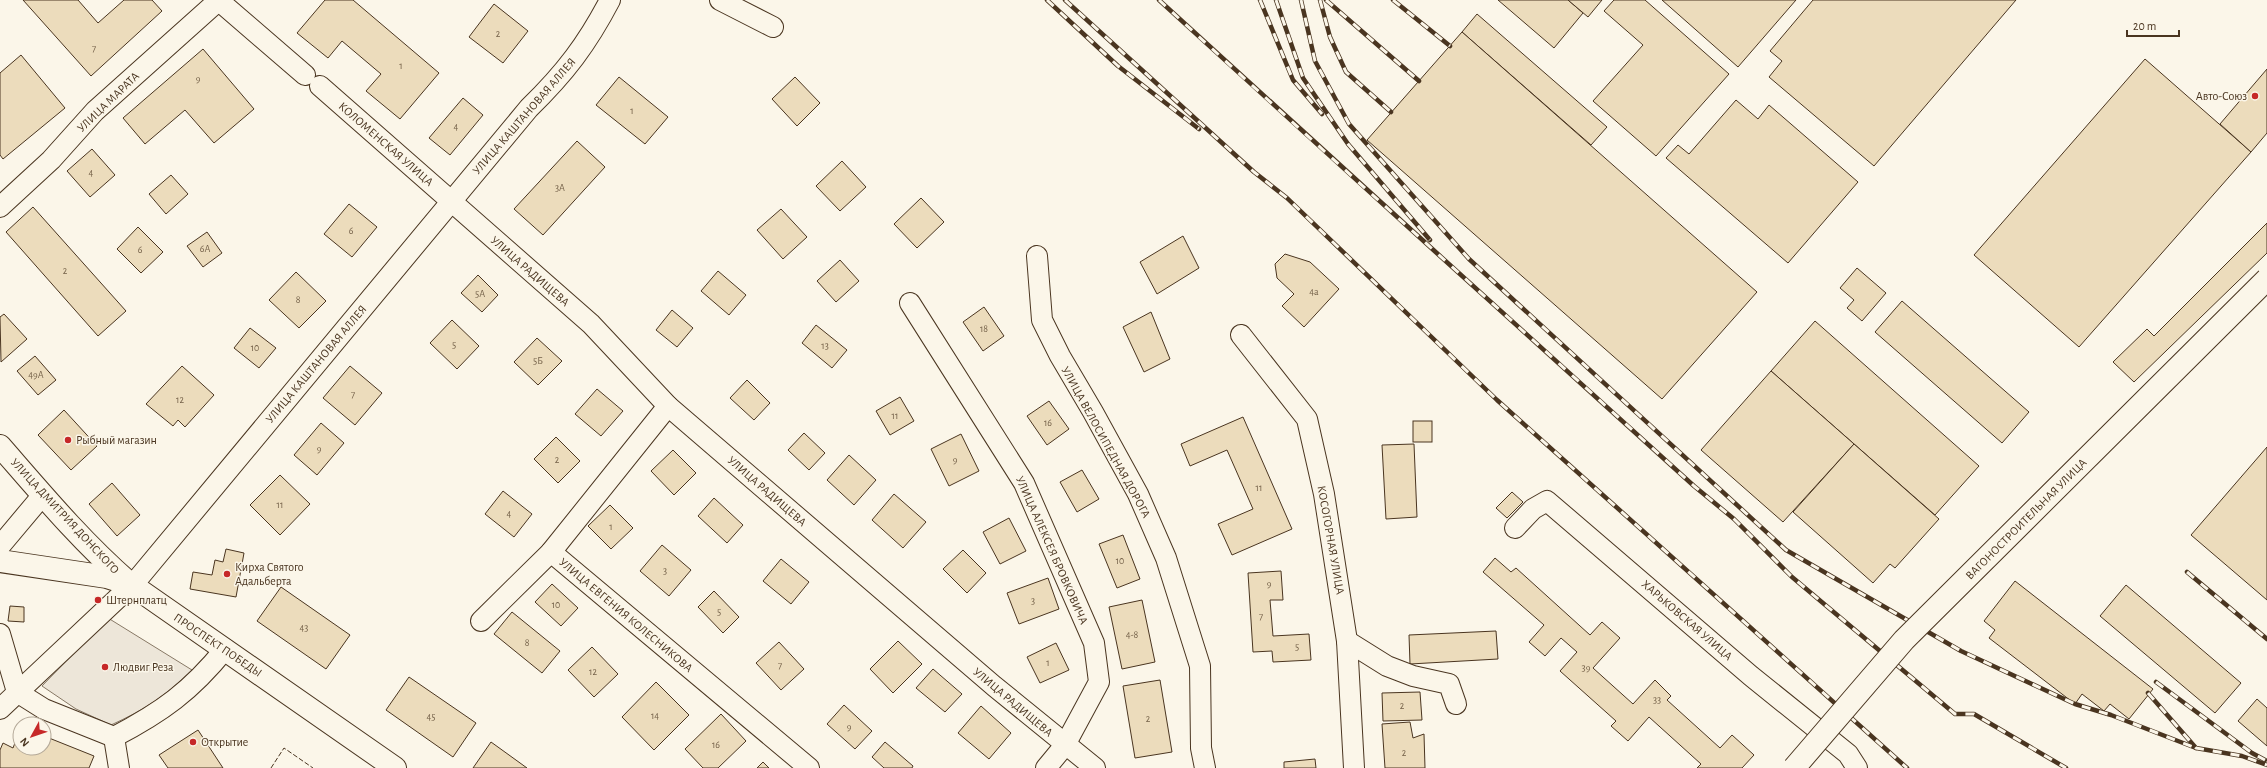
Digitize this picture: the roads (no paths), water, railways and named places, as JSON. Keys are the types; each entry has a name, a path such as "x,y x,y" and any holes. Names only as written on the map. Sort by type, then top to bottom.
{"main road":[{"name":"ВАГОНОСТРОИТЕЛЬНАЯ УЛИЦА","path":"1794,768 1904,640 2267,279"},
{"name":"УЛИЦА ДМИТРИЯ ДОНСКОГО","path":"0,446 42,496 95,551 132,585"},
{"name":"ПРОСПЕКТ ПОБЕДЫ","path":"0,561 107,577 132,585 395,768"}],"street":[{"name":"КОЛОМЕНСКАЯ УЛИЦА","path":"218,0 452,202"},
{"name":"УЛИЦА МАРАТА","path":"0,207 51,160 95,111 218,0"},
{"name":"УЛИЦА КАШТАНОВАЯ АЛЛЕЯ","path":"0,709 132,585 529,108 558,79 591,36 610,0"},
{"path":"720,0 773,27"},
{"name":"УЛИЦА РАДИЩЕВА","path":"452,202 591,324 668,406 1065,745 1094,768"},
{"name":"УЛИЦА ВЕЛОСИПЕДНАЯ ДОРОГА","path":"1037,256 1042,320 1060,356 1138,494 1166,558 1200,666 1201,748 1205,768"},
{"name":"УЛИЦА АЛЕКСЕЯ БРОВКОВИЧА","path":"910,303 1024,484 1094,643 1099,682 1065,745"},
{"name":"КОСОГОРНАЯ УЛИЦА","path":"1241,335 1307,419 1324,494 1347,641 1354,768"},
{"name":"УЛИЦА ЕВГЕНИЯ КОЛЕСНИКОВА","path":"668,406 551,552 809,768"},
{"path":"0,546 42,496"},
{"name":"ХАРЬКОВСКАЯ УЛИЦА","path":"1515,528 1533,509 1547,501 1751,676 1848,754 1857,768"},
{"path":"481,621 551,552"},
{"path":"0,634 18,692 44,709 114,737 154,716 182,694 201,677 225,649"},
{"path":"1347,641 1387,666 1413,676 1449,684 1456,704"},
{"path":"114,737 119,768"},
{"path":"1046,768 1065,745"}],"railway":[{"path":"1047,0 1118,66 1199,129"},
{"path":"1065,0 1254,172 1287,198 1497,400 1907,768"},
{"path":"1159,0 1694,486 1734,519 1792,577 1955,714 1974,714 2066,768"},
{"path":"1260,0 1293,80 1322,114"},
{"path":"1276,0 1303,78 1348,144 1430,240"},
{"path":"1301,0 1315,61 1349,124 1469,259 1786,550 1961,651 2075,704 2111,715 2196,748"},
{"path":"1320,0 1330,37 1346,72 1391,112"},
{"path":"1326,0 1419,81"},
{"path":"1393,0 1450,46"},
{"path":"2187,572 2267,639"},
{"path":"2156,682 2252,753 2265,760"},
{"path":"2148,693 2196,748 2242,756 2267,765"}],"place":[{"name":"Авто-Союз","path":"2255,96"},
{"name":"Рыбный магазин","path":"68,440"},
{"name":"Кирха Святого Адальберта","path":"227,574"},
{"name":"Штернплатц","path":"98,600"},
{"name":"Людвиг Реза","path":"105,667"},
{"name":"Открытие","path":"193,742"}]}
